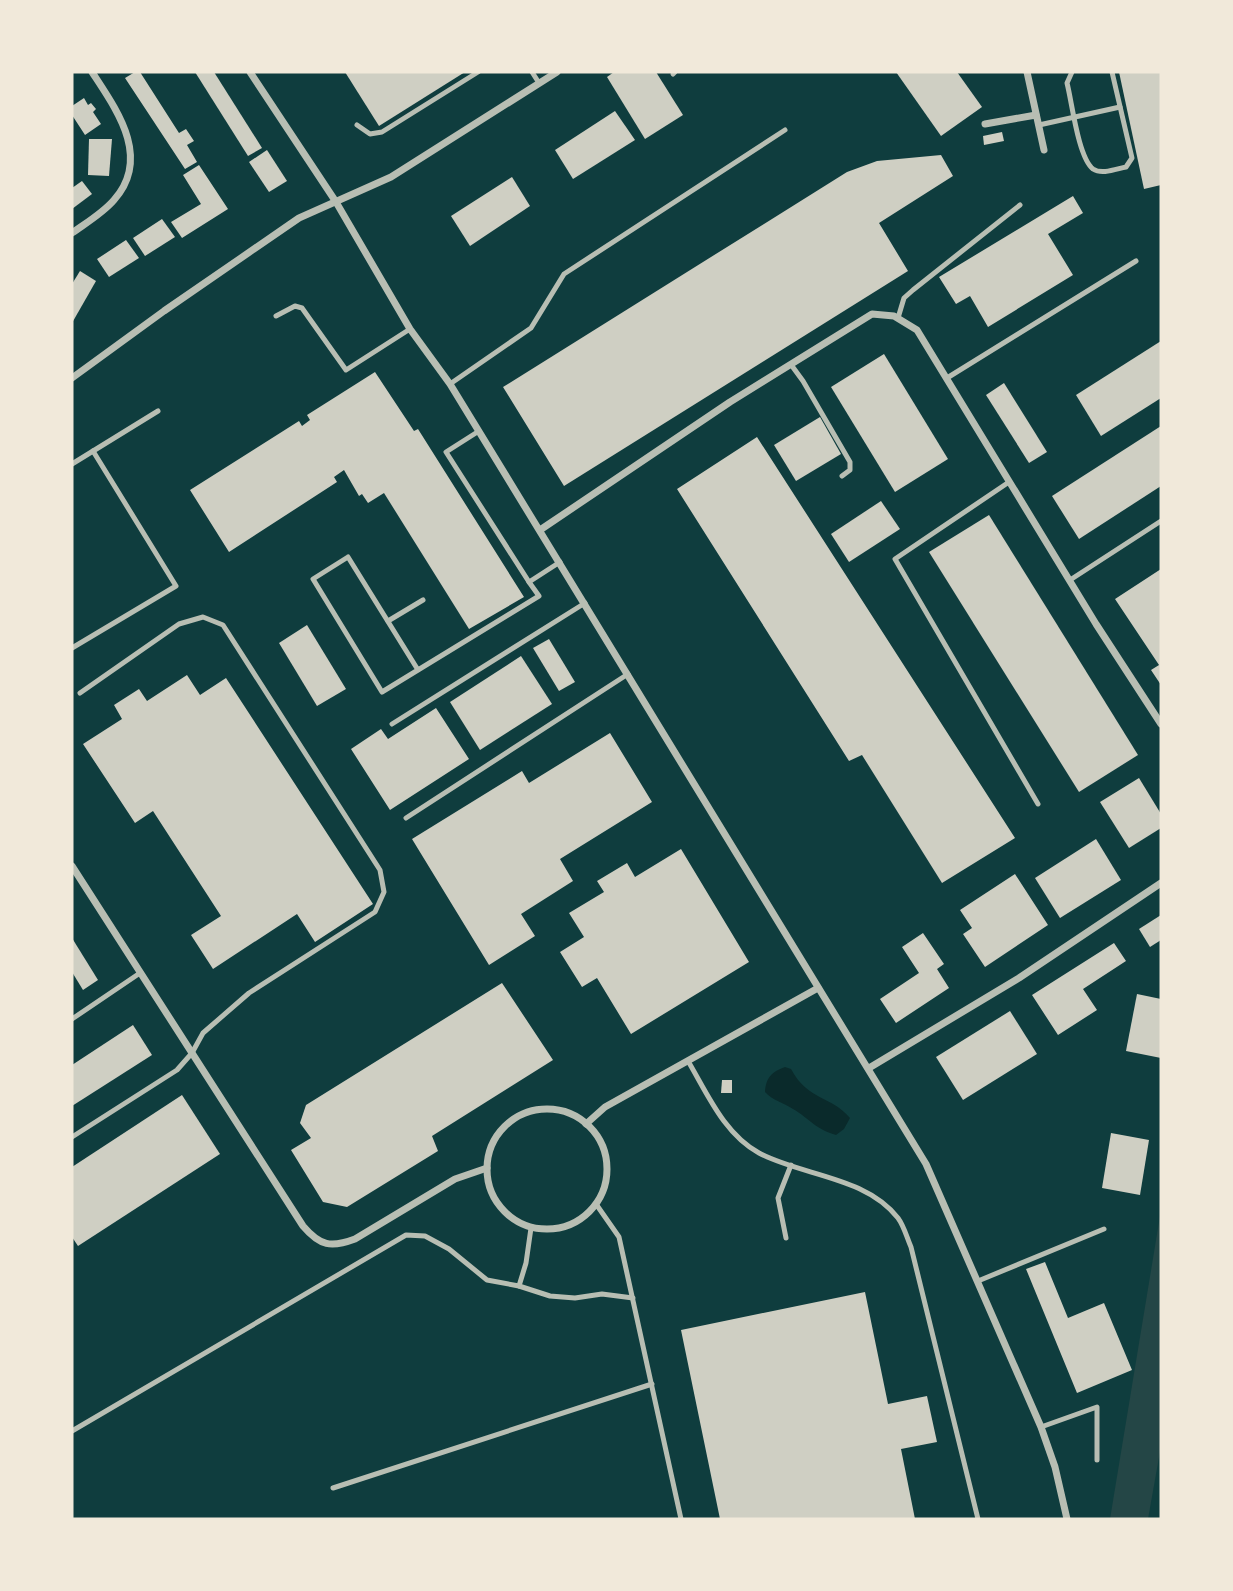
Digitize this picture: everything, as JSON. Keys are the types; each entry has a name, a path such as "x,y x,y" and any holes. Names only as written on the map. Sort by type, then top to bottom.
{"street":[{"path":"72,233 114,200 125,181 130,159 131,148 125,126 92,72"},
{"path":"250,72 336,202 410,329 480,431 926,1164 1041,1427 1055,1467 1067,1519"},
{"path":"72,378 291,223 391,177 556,72"},
{"path":"1027,72 1044,150"},
{"path":"985,124 1036,115"},
{"path":"540,530 730,402 872,314 894,316 917,330 1161,724"},
{"path":"72,866 303,1226 316,1241 338,1245 355,1239 455,1179 487,1168"},
{"path":"869,1068 1018,978 1161,883"},
{"path":"586,1124 605,1107 818,988"},
{"path":"536,1110 556,1110 569,1113 586,1124 600,1141 607,1176 596,1204 575,1222 555,1229 531,1228 511,1218 499,1207 489,1186 487,1168 492,1145 504,1127 516,1118 536,1110"}],"lane":[{"path":"357,125 370,134 382,132 478,72"},
{"path":"532,72 539,83"},
{"path":"1072,72 1067,83 1083,154 1093,169 1103,172 1126,167 1132,158 1112,72"},
{"path":"1039,125 1120,107"},
{"path":"450,384 531,328 564,274 785,130"},
{"path":"898,318 904,298 1020,205"},
{"path":"947,378 1136,261"},
{"path":"276,316 295,306 302,307 346,370 410,329"},
{"path":"792,366 850,462 849,470 842,476"},
{"path":"72,464 158,411"},
{"path":"418,670 348,557 313,579 382,692 418,670 539,596 446,452 480,431"},
{"path":"73,645 176,586 93,451"},
{"path":"1009,482 895,559 1038,804"},
{"path":"1070,580 1161,521"},
{"path":"529,582 560,562"},
{"path":"388,621 423,600"},
{"path":"392,724 585,603"},
{"path":"72,1137 177,1070 192,1054 203,1034 249,993 375,912 384,892 380,870 223,625 203,617 179,624 80,693"},
{"path":"406,818 628,674"},
{"path":"73,1015 140,973"},
{"path":"688,1061 726,1123 739,1139 759,1153 867,1192 898,1218 911,1247 978,1519"},
{"path":"786,1238 778,1198 792,1165"},
{"path":"596,1204 619,1237 681,1519"},
{"path":"519,1286 526,1264 531,1228"},
{"path":"978,1281 1104,1229"},
{"path":"72,1431 405,1235 425,1236 449,1249 487,1280 550,1296 575,1298 602,1294 633,1298"},
{"path":"333,1488 652,1384"},
{"path":"1041,1427 1097,1407 1097,1460"}],"shaded area":[{"path":"785,1067 791,1069 812,1093 836,1106 850,1118 844,1129 836,1135 823,1130 765,1092 770,1076"},
{"path":"1161,1210 1161,1446 1148,1519 1110,1519"}],"building":[{"path":"140,72 179,133 186,129 194,141 187,145 197,162 185,169 125,78"},
{"path":"195,72 214,72 262,148 248,156"},
{"path":"345,72 465,72 379,126"},
{"path":"614,72 656,72 683,115 645,139 607,77"},
{"path":"896,72 957,72 982,107 941,136"},
{"path":"1119,72 1161,72 1161,185 1144,189"},
{"path":"84,98 88,105 91,103 96,109 93,112 101,124 85,135 72,115 72,106"},
{"path":"615,111 635,140 573,179 555,150"},
{"path":"1002,132 1004,141 984,145 983,136"},
{"path":"89,139 112,139 109,176 88,175"},
{"path":"267,150 287,181 269,192 249,162"},
{"path":"941,155 953,176 879,223 908,271 564,486 503,387 847,172 877,161"},
{"path":"199,165 228,209 182,238 171,222 201,204 183,175"},
{"path":"512,177 530,206 470,246 451,216"},
{"path":"82,181 92,194 72,209 72,188"},
{"path":"1073,196 1083,213 1048,234 1073,275 988,327 970,296 956,304 939,277"},
{"path":"162,219 175,237 145,256 133,238"},
{"path":"126,240 139,258 109,277 97,259"},
{"path":"80,271 96,281 72,323 72,284"},
{"path":"1161,341 1161,398 1101,436 1076,395"},
{"path":"884,354 948,459 895,492 831,387"},
{"path":"375,372 414,431 418,429 524,597 469,629 384,493 368,503 362,494 359,496 344,470 334,477 337,482 229,552 190,490 299,421 302,426 310,420 307,415"},
{"path":"1004,383 1047,452 1029,463 986,395"},
{"path":"820,417 841,454 796,481 774,445"},
{"path":"1161,426 1161,486 1079,539 1052,496"},
{"path":"757,437 1015,838 942,883 862,755 849,761 677,489"},
{"path":"881,501 900,529 849,562 831,534"},
{"path":"989,515 1138,755 1079,792 929,552"},
{"path":"1161,569 1161,685 1151,670 1159,665 1115,599"},
{"path":"307,625 346,689 317,706 279,643"},
{"path":"549,639 575,682 559,691 533,648"},
{"path":"521,656 552,704 480,750 450,702"},
{"path":"187,675 200,695 226,678 373,904 315,942 297,914 213,969 191,935 221,916 153,811 135,823 83,744 122,719 114,705 139,689 147,701"},
{"path":"436,708 469,759 390,810 351,749 381,729 388,739"},
{"path":"610,733 652,802 560,859 573,881 521,914 535,936 489,965 412,839 522,771 529,783"},
{"path":"1139,778 1161,814 1161,828 1129,848 1100,802"},
{"path":"1096,839 1121,880 1060,918 1035,878"},
{"path":"681,849 749,962 631,1034 597,978 582,987 560,952 584,937 569,913 604,892 597,881 627,863 635,877"},
{"path":"1015,874 1048,925 985,967 963,934 972,928 960,910"},
{"path":"1161,915 1161,940 1150,947 1139,929"},
{"path":"923,933 944,964 937,969 949,988 896,1023 880,999 919,973 902,947"},
{"path":"72,938 98,980 83,990 72,972"},
{"path":"1114,943 1126,961 1083,989 1097,1010 1058,1035 1032,995"},
{"path":"502,983 553,1060 432,1136 438,1151 347,1207 323,1202 291,1150 311,1138 300,1123 306,1105"},
{"path":"1137,994 1161,999 1161,1058 1126,1051"},
{"path":"1010,1011 1037,1054 963,1100 936,1057"},
{"path":"133,1025 152,1055 72,1106 72,1065"},
{"path":"722,1080 732,1080 732,1093 721,1093"},
{"path":"182,1095 220,1154 78,1246 72,1237 72,1167"},
{"path":"1111,1133 1149,1140 1140,1195 1102,1188"},
{"path":"1045,1262 1068,1318 1104,1303 1132,1370 1077,1393 1026,1269"},
{"path":"865,1292 888,1404 927,1396 937,1442 901,1449 915,1519 720,1519 681,1330"}]}
